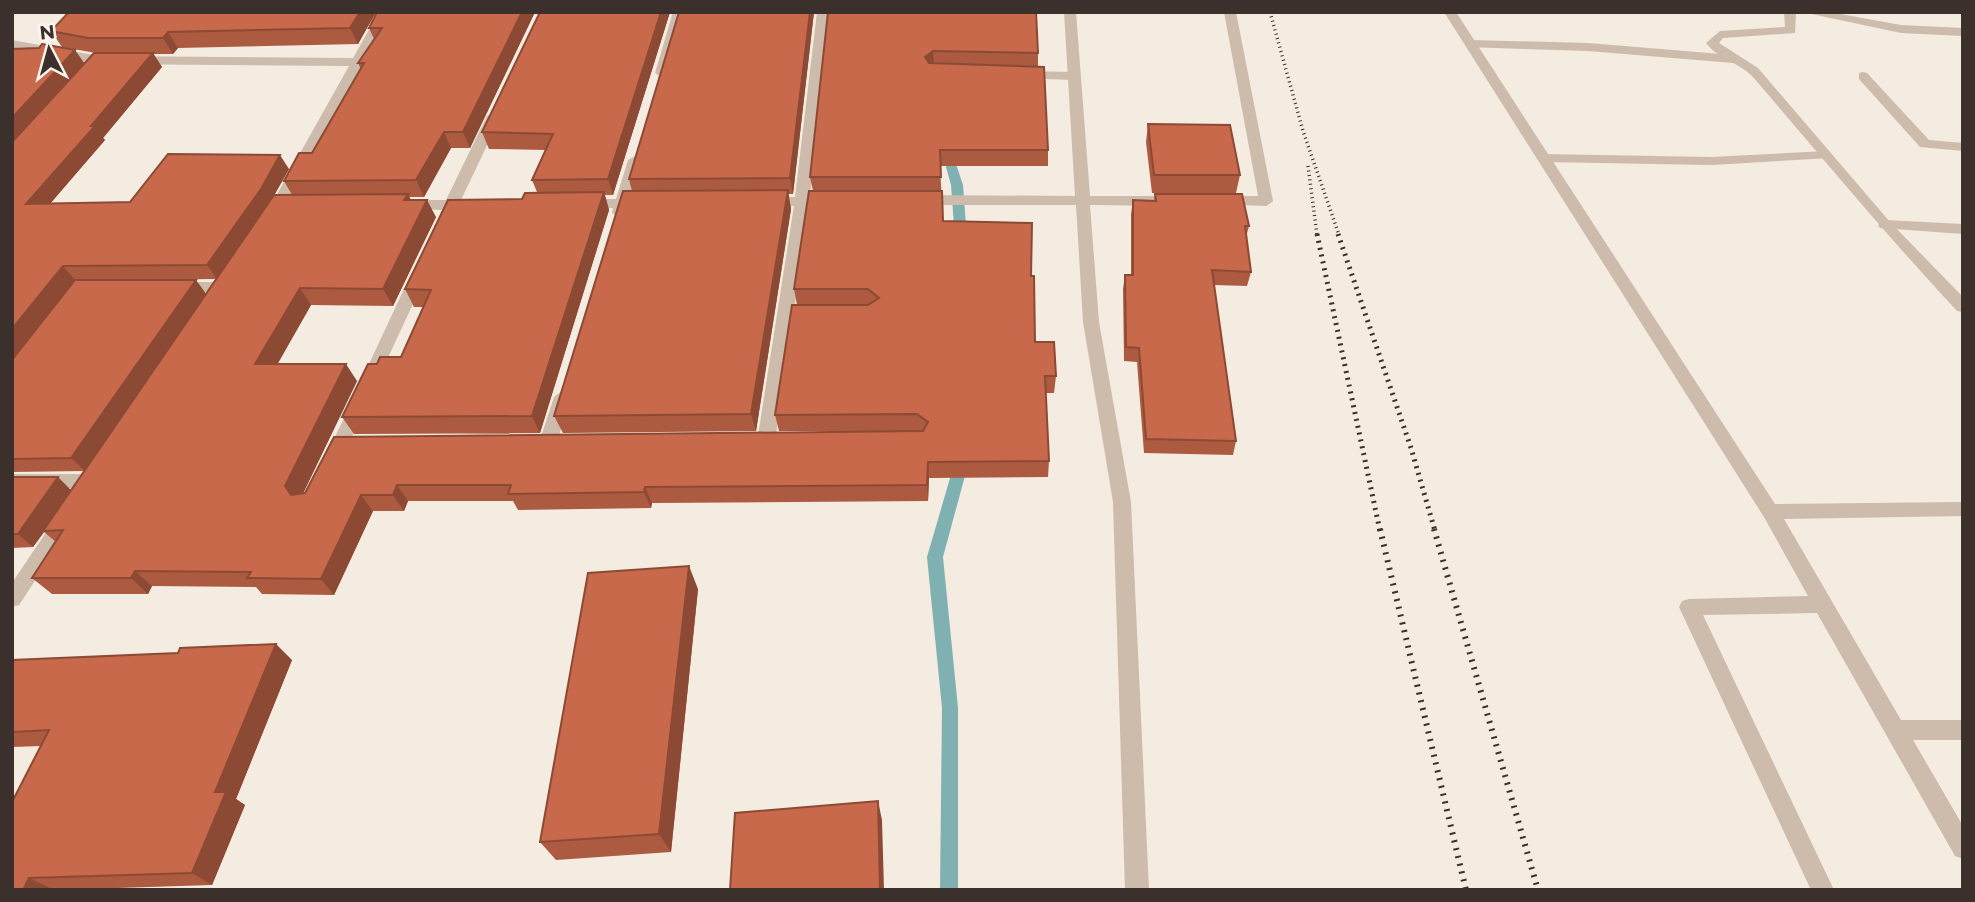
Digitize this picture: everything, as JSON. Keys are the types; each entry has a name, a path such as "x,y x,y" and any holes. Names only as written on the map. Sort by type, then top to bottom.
{"street":[{"path":"265,226 285,205 385,12"},
{"path":"656,89 679,12"},
{"path":"766,442 792,314 823,12"},
{"path":"1070,12 1091,322 1122,502 1138,890"},
{"path":"899,200 1266,201 1230,12"},
{"path":"1450,12 1770,512 1898,730 1963,848"},
{"path":"1790,12 1791,30 1720,35 1712,43 1719,51 1754,71 1885,225 1963,307"},
{"path":"1808,12 1901,29 1963,32"},
{"path":"12,44 46,45 95,65 358,62"},
{"path":"1470,44 1588,47 1733,59"},
{"path":"1010,75 1074,76"},
{"path":"1863,76 1925,144 1963,147"},
{"path":"439,230 503,97"},
{"path":"614,230 641,140"},
{"path":"1543,158 1712,161 1826,155"},
{"path":"760,202 843,201"},
{"path":"569,204 663,203"},
{"path":"398,205 477,205"},
{"path":"1885,225 1963,229"},
{"path":"328,468 347,444 428,256"},
{"path":"159,287 222,288"},
{"path":"548,443 568,376"},
{"path":"12,481 94,475 12,599"},
{"path":"1770,512 1963,509"},
{"path":"1823,890 1689,607 1824,604"},
{"path":"1898,730 1963,730"}],"building":[{"path":"69,12 360,12 350,28 168,32 163,38 88,38 51,31"},
{"path":"377,12 522,12 463,132 444,132 416,180 284,181 299,153 312,153 364,63 358,63 382,28 369,28"},
{"path":"540,12 661,12 608,179 532,180 553,134 482,132"},
{"path":"679,12 810,12 790,178 629,179"},
{"path":"828,12 1036,12 1038,53 933,51 925,57 929,63 1044,67 1048,150 940,150 941,177 810,177"},
{"path":"42,44 75,50 12,118 12,49 39,48"},
{"path":"94,53 153,53 91,126 95,126 26,204 130,202 168,154 280,155 261,189 207,265 63,266 12,329 12,142"},
{"path":"1148,124 1230,125 1240,175 1154,175"},
{"path":"788,190 751,414 554,416 623,191"},
{"path":"809,191 942,191 943,221 1032,223 1031,276 1034,276 1035,342 1054,342 1056,376 1045,376 1049,461 928,462 927,485 645,487 644,492 508,494 511,485 397,485 393,495 361,495 321,579 247,578 251,572 135,571 131,578 32,578 63,530 43,531 274,195 408,194 404,200 427,200 383,289 300,288 255,364 346,364 285,486 291,495 305,493 334,437 923,431 928,422 917,414 775,415 792,305 868,305 879,298 868,289 794,289"},
{"path":"604,192 532,416 342,417 368,364 377,364 380,357 401,357 431,290 405,289 448,200 522,199 525,193"},
{"path":"1155,194 1242,194 1249,226 1245,226 1251,272 1212,270 1236,441 1146,439 1139,348 1126,347 1125,275 1133,275 1133,200 1156,201"},
{"path":"75,280 196,280 71,458 12,459 12,360"},
{"path":"12,477 58,477 18,534 12,534"},
{"path":"689,566 659,834 540,842 588,573"},
{"path":"276,644 215,792 226,792 192,873 29,878 23,890 12,890 12,802 49,730 12,732 12,660 178,653 180,648"},
{"path":"878,801 880,890 730,890 735,813"}],"waterway":[{"path":"946,149 957,185 961,239"},
{"path":"949,890 950,708 935,557 962,461"}],"railway":[{"path":"1270,12 1303,131 1339,235"},
{"path":"1308,166 1317,235"},
{"path":"1317,234 1380,531"},
{"path":"1338,234 1411,448 1435,531"},
{"path":"1380,529 1466,890"},
{"path":"1434,529 1538,890"}]}
